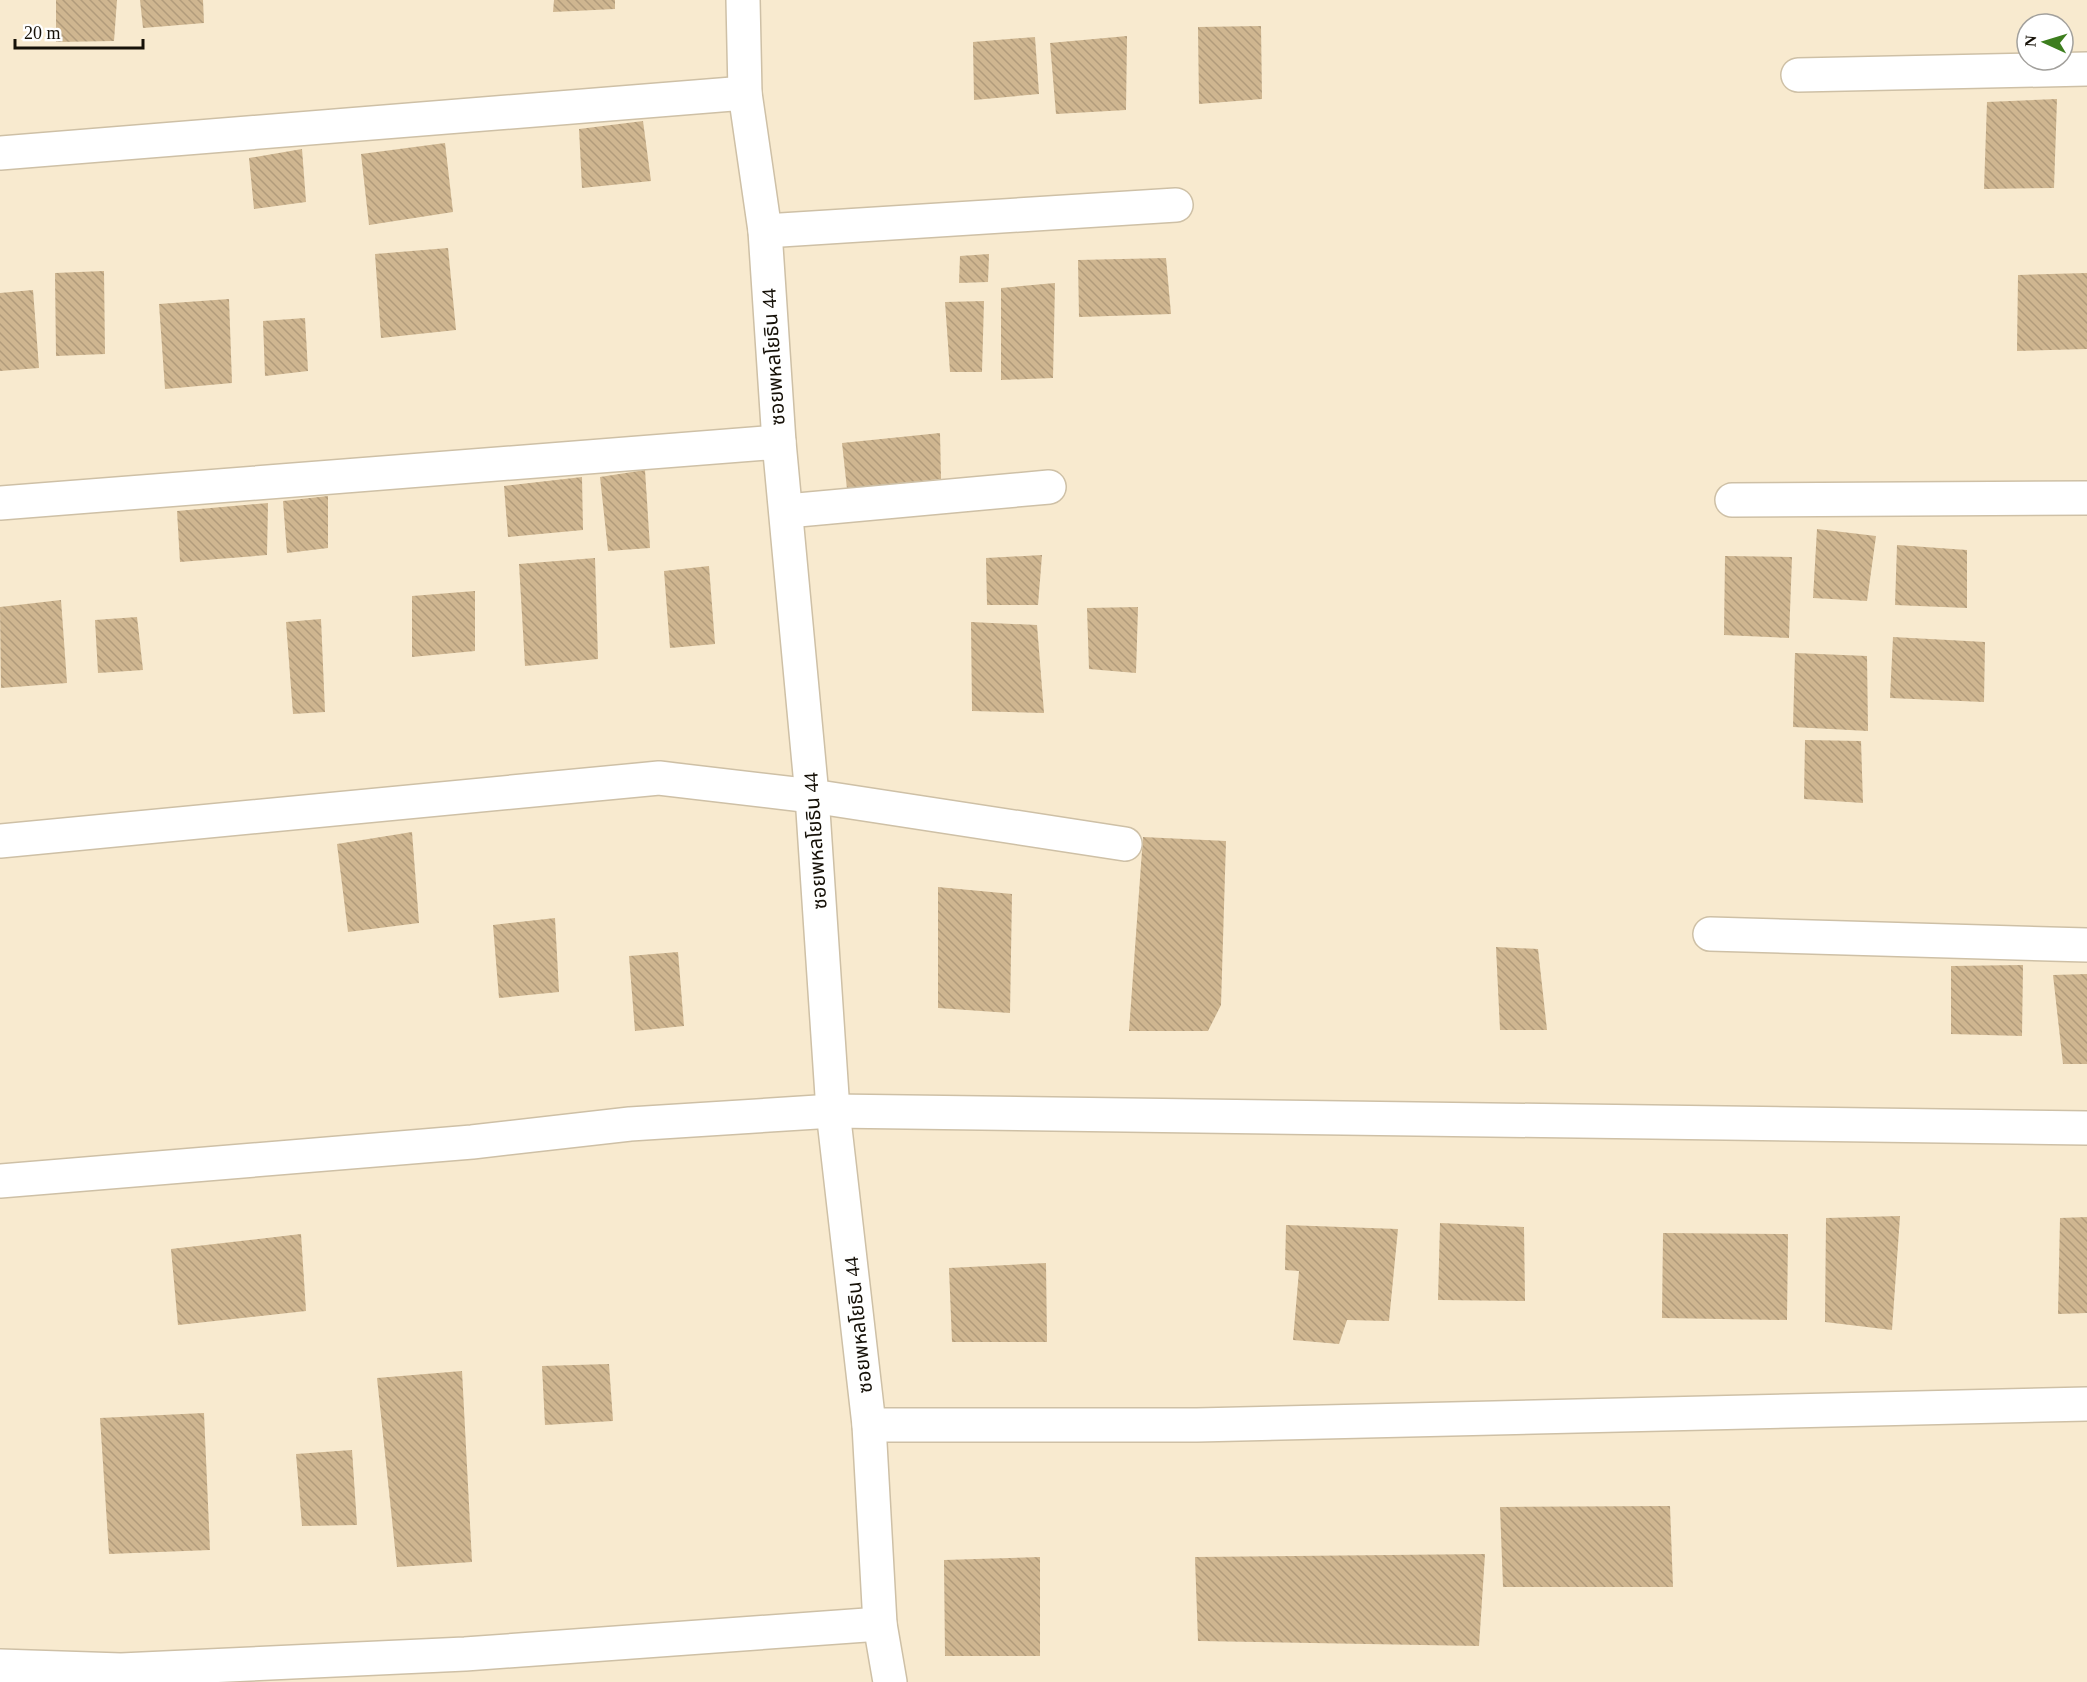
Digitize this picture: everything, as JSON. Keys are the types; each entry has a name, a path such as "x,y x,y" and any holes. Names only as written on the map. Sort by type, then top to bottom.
{"street":[{"name":"ซอยพหลโยธิน 44","path":"743,0 745,93 765,231 779,442 812,796 833,1111 869,1425 880,1624 890,1682"},
{"path":"1798,75 2087,69"},
{"path":"0,153 745,93"},
{"path":"765,231 1176,205"},
{"path":"0,503 779,442"},
{"path":"787,511 1049,488"},
{"path":"1732,500 2087,498"},
{"path":"0,841 659,778 812,796 1125,844"},
{"path":"1710,934 2087,945"},
{"path":"0,1181 472,1142 630,1124 833,1111 2087,1128"},
{"path":"869,1425 1197,1425 2087,1404"},
{"path":"0,1666 121,1670 441,1655 880,1624"}],"building":[{"path":"56,0 117,0 114,41 56,42"},
{"path":"140,0 203,0 204,23 143,28"},
{"path":"554,0 615,0 615,9 553,12"},
{"path":"1261,26 1262,99 1199,104 1198,27"},
{"path":"1127,36 1126,110 1056,114 1050,43"},
{"path":"1035,37 1039,94 974,100 973,42"},
{"path":"2057,99 2054,188 1984,189 1987,102"},
{"path":"643,121 651,181 582,188 579,129"},
{"path":"445,143 453,212 369,225 361,154"},
{"path":"302,149 306,202 254,209 249,158"},
{"path":"448,248 456,330 381,338 375,254"},
{"path":"989,254 988,282 959,283 960,256"},
{"path":"1166,258 1171,314 1079,317 1078,260"},
{"path":"104,271 105,354 56,356 55,273"},
{"path":"2087,273 2087,349 2017,351 2018,275"},
{"path":"1055,283 1053,378 1001,380 1001,288"},
{"path":"33,290 39,368 0,371 0,293"},
{"path":"229,299 232,383 165,389 159,304"},
{"path":"984,301 982,372 950,372 945,302"},
{"path":"305,318 308,371 265,376 263,321"},
{"path":"940,433 941,479 847,489 842,443"},
{"path":"645,470 650,548 608,551 600,477"},
{"path":"582,477 583,530 508,537 504,486"},
{"path":"328,496 328,548 287,553 283,501"},
{"path":"268,503 267,555 180,562 177,511"},
{"path":"1817,529 1876,536 1867,601 1813,598"},
{"path":"1897,545 1967,550 1967,608 1895,605"},
{"path":"1042,555 1038,605 987,605 986,558"},
{"path":"1725,556 1792,557 1789,638 1724,635"},
{"path":"595,558 598,659 525,666 519,564"},
{"path":"709,566 715,644 670,648 664,571"},
{"path":"475,591 475,651 412,657 412,596"},
{"path":"61,600 67,683 1,688 0,607"},
{"path":"1138,607 1136,673 1089,669 1087,608"},
{"path":"137,617 143,670 98,673 95,620"},
{"path":"321,619 325,712 293,714 286,622"},
{"path":"971,622 1037,625 1044,713 972,711"},
{"path":"1893,637 1985,642 1984,702 1890,698"},
{"path":"1795,653 1867,656 1868,731 1793,727"},
{"path":"1805,740 1861,741 1863,803 1804,799"},
{"path":"412,832 419,923 348,932 337,844"},
{"path":"1143,837 1226,841 1221,1005 1208,1031 1129,1031"},
{"path":"938,887 1012,894 1010,1013 938,1008"},
{"path":"555,918 559,992 499,998 493,925"},
{"path":"1496,947 1538,949 1547,1030 1500,1030"},
{"path":"678,952 684,1026 635,1031 629,956"},
{"path":"2023,965 2022,1036 1951,1034 1951,966"},
{"path":"2087,974 2087,1064 2063,1064 2053,975"},
{"path":"1900,1216 1892,1330 1825,1322 1826,1218"},
{"path":"2087,1217 2087,1313 2058,1314 2060,1218"},
{"path":"1440,1223 1524,1227 1525,1301 1438,1300"},
{"path":"1286,1225 1398,1229 1389,1321 1347,1320 1339,1344 1293,1340 1299,1271 1285,1270"},
{"path":"1663,1233 1788,1234 1787,1320 1662,1318"},
{"path":"301,1234 306,1311 178,1325 171,1249"},
{"path":"1046,1263 1047,1342 952,1342 949,1268"},
{"path":"609,1364 613,1421 545,1425 542,1366"},
{"path":"462,1371 472,1562 397,1567 377,1378"},
{"path":"204,1413 210,1550 109,1554 100,1418"},
{"path":"352,1450 357,1525 302,1526 296,1454"},
{"path":"1670,1506 1673,1587 1503,1587 1500,1507"},
{"path":"1485,1554 1479,1646 1198,1641 1195,1557"},
{"path":"1040,1557 1040,1656 945,1656 944,1560"}]}
